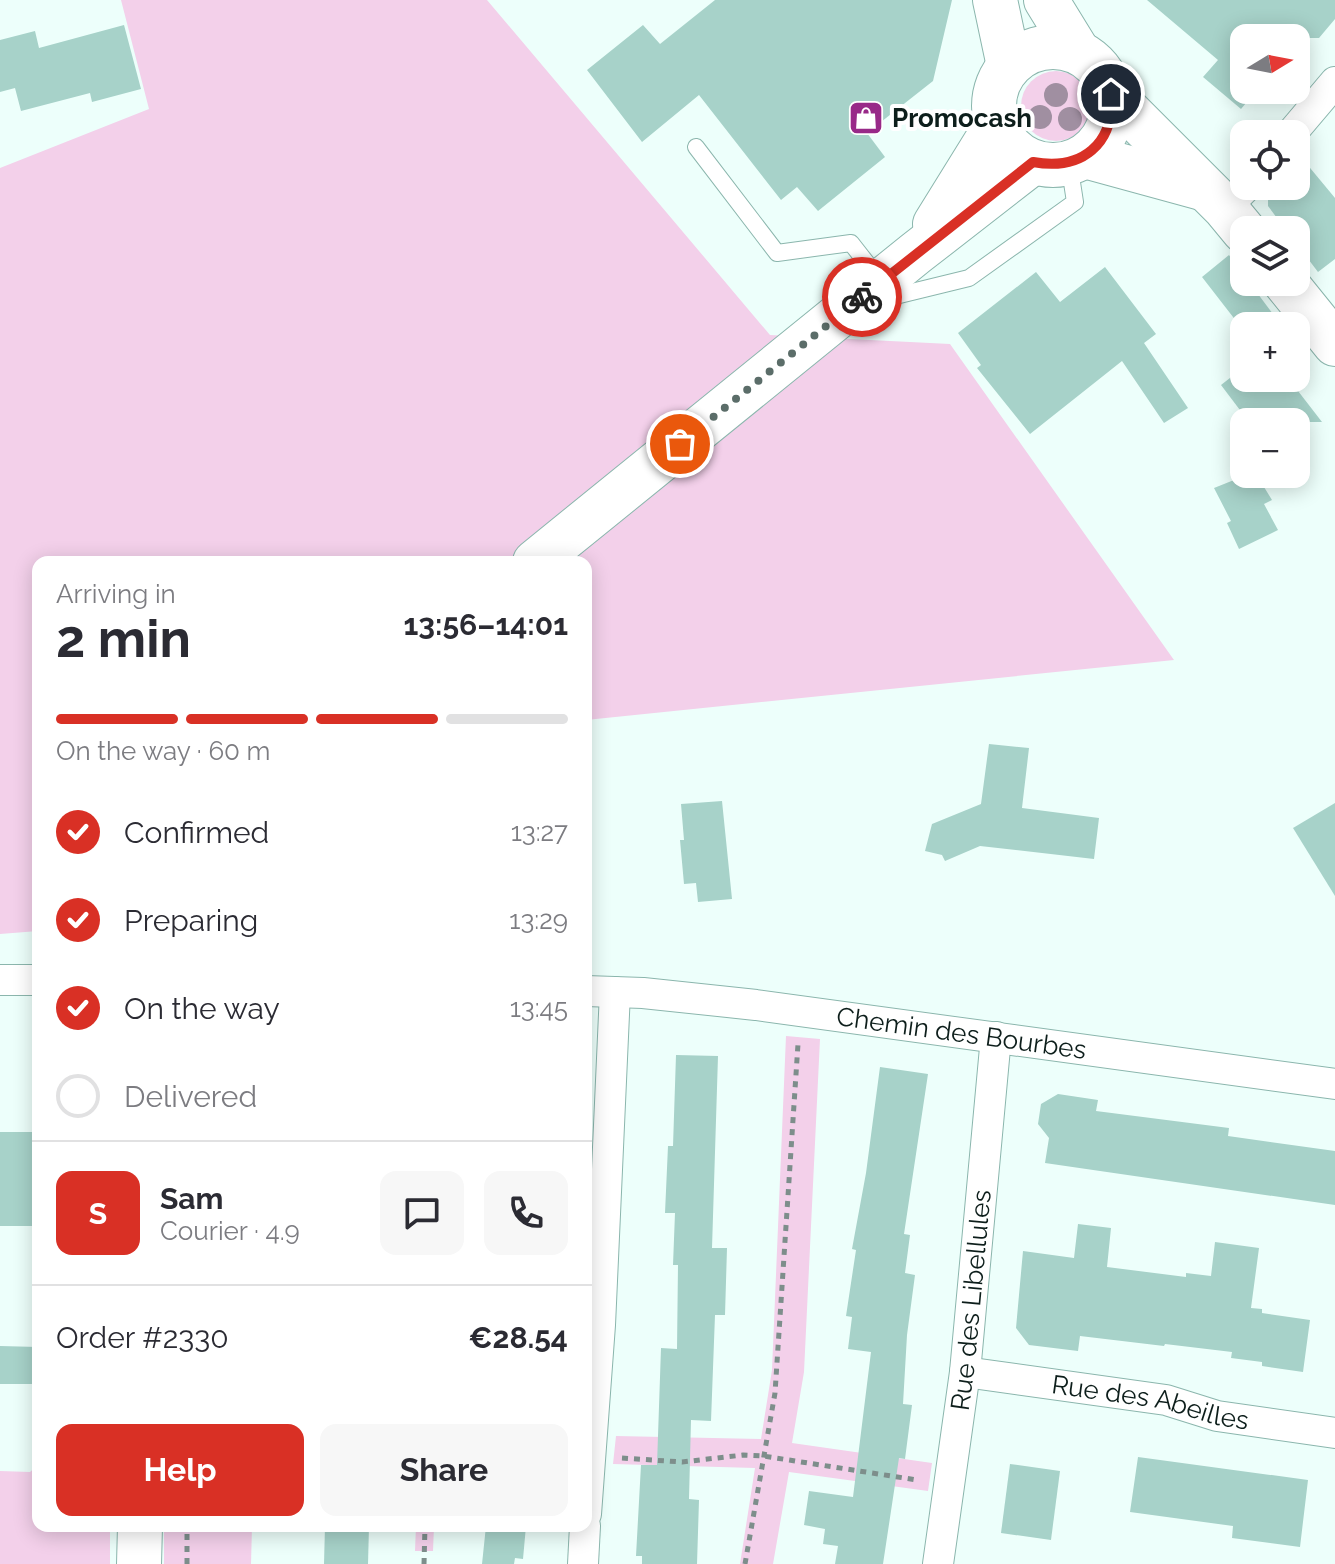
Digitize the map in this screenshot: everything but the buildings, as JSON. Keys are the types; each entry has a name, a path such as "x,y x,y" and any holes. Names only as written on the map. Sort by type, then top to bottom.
{"main road":[{"path":"995,0 1009,66"},
{"path":"1046,0 1078,52"},
{"path":"542,556 916,253 1062,160 1098,144 1112,112 1111,94 1105,77 1078,52 1061,47 1042,47 1024,54 1009,66 995,93 993,109 1005,140 1017,153 1062,160 1230,204"},
{"path":"1111,94 1230,204"},
{"path":"916,253 997,124"},
{"path":"1296,296 1335,344"},
{"path":"139,1564 140,1532"}],"street":[{"path":"1303,120 1335,82"},
{"path":"0,980 32,980"},
{"path":"592,1434 600,1325 600,992"},
{"name":"Chemin des Bourbes","path":"600,992 801,1011 1335,1084"},
{"name":"Rue des Libellules","path":"938,1564 965,1372 996,1037"},
{"name":"Rue des Abeilles","path":"965,1372 1166,1400 1217,1416 1335,1433"},
{"path":"583,1564 585,1532"}],"lane":[{"path":"696,147 777,253 851,243 866,294 969,278 1075,202 1062,160"}],"path":[{"path":"745,1564 775,1393 801,1011"},
{"path":"592,1461 629,1457 682,1462 743,1455 924,1481 950,1478"},
{"path":"187,1532 187,1564"},
{"path":"424,1564 425,1532"}],"shaded area":[{"path":"121,0 487,0 770,335 950,344 1174,660 592,719 592,556 32,556 32,931 0,934 0,168 149,109"},
{"path":"1049,71 1063,71 1085,86 1091,106 1089,119 1081,131 1063,141 1049,141 1027,126 1021,113 1021,99 1036,77"},
{"path":"786,1036 820,1039 804,1372 792,1443 932,1463 928,1491 789,1472 773,1564 740,1564 755,1468 613,1464 616,1436 761,1439 772,1370"},
{"path":"32,1470 32,1532 110,1532 110,1564 0,1564 0,1471"},
{"path":"164,1532 252,1532 251,1564 164,1564"},
{"path":"416,1532 434,1532 433,1551 415,1551"}],"way so far":[{"path":"680,444 862,297"}],"place":[{"name":"Promocash","path":"866,118"}],"route":[{"path":"862,297 1033,162 1051,165 1069,163 1085,156 1098,144 1107,129 1112,112 1111,94"}]}
